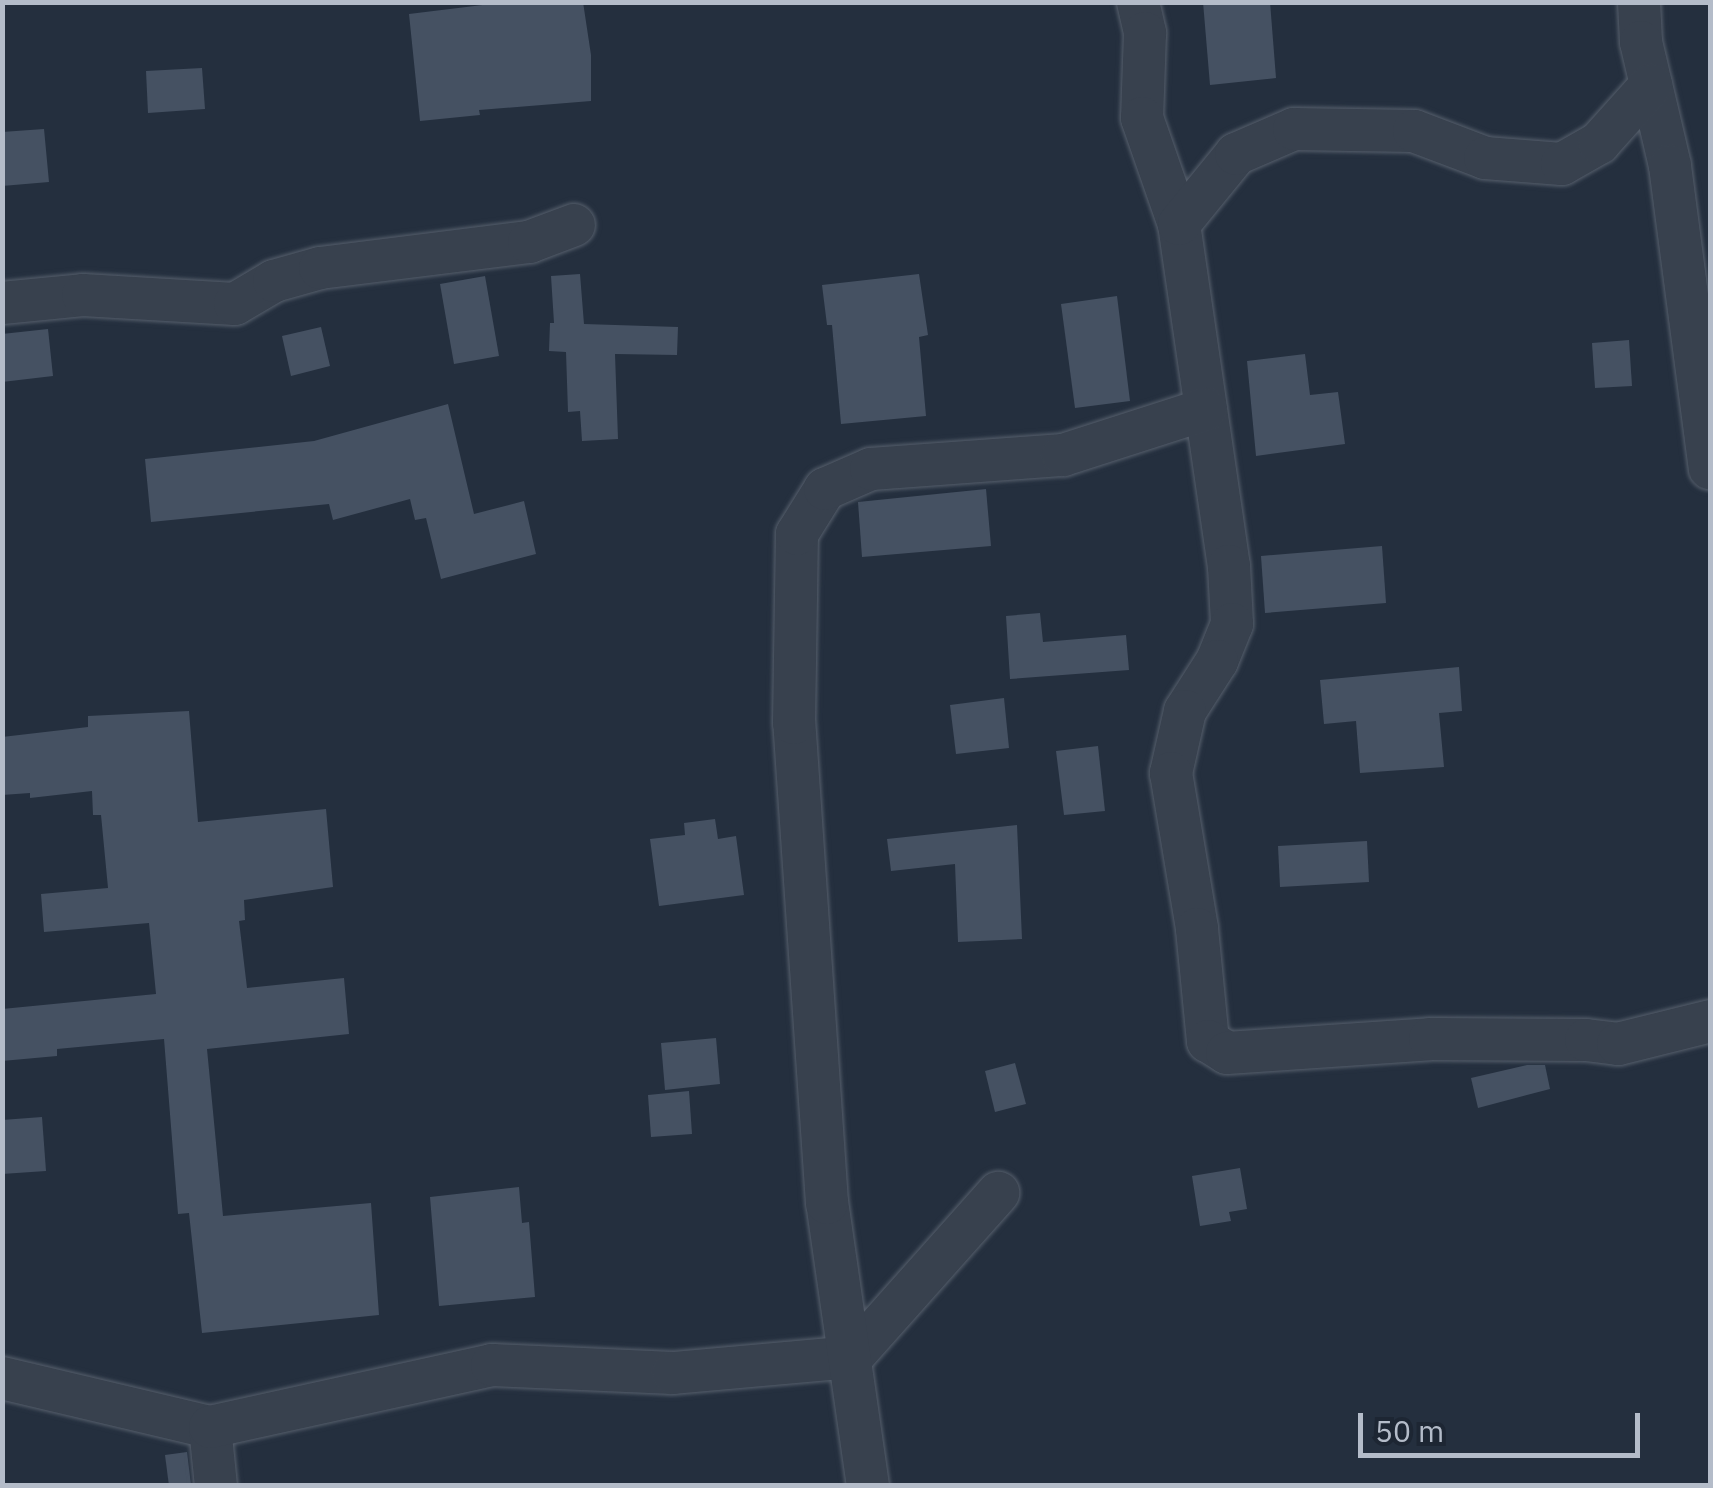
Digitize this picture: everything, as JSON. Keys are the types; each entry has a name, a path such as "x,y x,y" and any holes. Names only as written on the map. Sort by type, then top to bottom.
{"street":[{"path":"1138,2 1145,33 1142,118 1179,224 1229,566 1232,624 1217,661 1185,711 1171,773 1197,929 1208,1040 1227,1053 1430,1039 1586,1040 1618,1044 1710,1021"},
{"path":"1639,2 1641,42 1670,166 1710,468"},
{"path":"1179,224 1236,154 1294,129 1414,131 1484,158 1562,164 1599,143 1650,85"},
{"path":"2,303 83,295 235,304 274,280 320,268 529,242 574,224"},
{"path":"868,1486 828,1203 796,743 797,534 824,489 870,469 1064,454 1206,409"},
{"path":"2,1378 210,1427 492,1365 674,1374 852,1357 998,1194"},
{"path":"210,1427 216,1486"}],"building":[{"path":"507,2 583,2 591,55 591,101 479,110 480,115 420,121 409,14"},
{"path":"1203,2 1270,2 1276,78 1210,85"},
{"path":"202,68 205,109 148,113 146,71"},
{"path":"44,129 49,182 2,186 2,132"},
{"path":"580,274 584,324 678,327 677,355 615,354 618,439 582,441 580,411 568,412 566,352 549,351 550,323 554,323 551,276"},
{"path":"919,274 928,335 919,337 926,416 841,424 832,325 827,325 822,285"},
{"path":"485,276 499,356 454,364 440,284"},
{"path":"1117,296 1130,401 1075,408 1061,304"},
{"path":"321,327 330,366 291,376 282,336"},
{"path":"48,329 53,376 2,382 2,334"},
{"path":"1629,340 1632,386 1595,388 1592,343"},
{"path":"1305,354 1310,395 1338,392 1345,444 1256,456 1247,361"},
{"path":"448,404 474,514 524,501 536,554 441,579 426,518 415,520 410,499 333,520 329,504 151,522 145,459 314,441"},
{"path":"986,489 991,546 862,557 858,502"},
{"path":"1382,546 1386,603 1265,613 1261,556"},
{"path":"1040,613 1043,642 1126,635 1129,670 1010,679 1006,616"},
{"path":"1459,667 1462,711 1439,713 1444,767 1360,773 1356,721 1324,724 1320,680"},
{"path":"1004,698 1009,748 956,754 950,705"},
{"path":"189,711 198,822 326,809 333,887 244,900 245,920 239,921 247,988 344,978 349,1034 207,1049 223,1216 371,1203 379,1315 202,1333 189,1213 178,1214 164,1039 57,1049 57,1056 2,1061 2,1009 156,994 149,923 44,932 41,894 108,888 101,815 93,815 92,791 30,798 30,793 2,795 2,737 88,727 88,716"},
{"path":"1098,746 1105,811 1064,815 1056,751"},
{"path":"715,819 718,839 736,836 744,895 659,906 650,839 685,835 684,823"},
{"path":"1017,825 1022,939 958,942 955,864 891,871 887,839"},
{"path":"1367,841 1369,882 1280,887 1278,846"},
{"path":"716,1038 720,1084 665,1090 661,1043"},
{"path":"1015,1063 1026,1104 995,1112 985,1071"},
{"path":"1527,1065 1545,1065 1550,1089 1478,1108 1471,1078"},
{"path":"689,1091 692,1134 651,1137 648,1095"},
{"path":"42,1117 46,1171 2,1174 2,1120"},
{"path":"1240,1168 1247,1209 1229,1212 1231,1221 1200,1226 1192,1176"},
{"path":"519,1187 522,1223 529,1222 535,1297 439,1306 430,1197"},
{"path":"187,1452 191,1485 169,1486 165,1455"}]}
